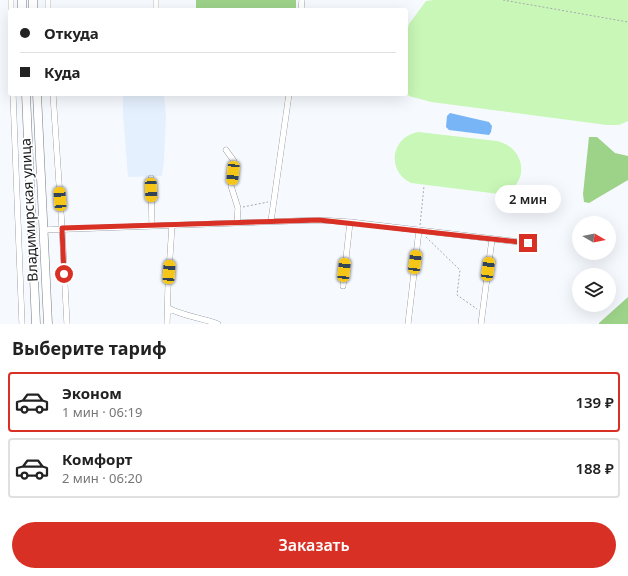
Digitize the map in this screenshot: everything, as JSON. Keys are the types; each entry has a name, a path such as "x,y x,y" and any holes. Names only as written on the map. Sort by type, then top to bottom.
{"highway":[{"name":"Владимирская улица","path":"26,96 36,324"},
{"name":"Владимирская улица","path":"37,96 48,324"}],"street":[{"path":"13,96 22,324"},
{"path":"53,96 67,324"},
{"path":"271,221 289,96"},
{"path":"226,150 234,161 231,186 238,208 237,223"},
{"path":"151,178 152,226"},
{"path":"43,230 62,228 319,220 350,222 528,243"},
{"path":"343,286 350,222"},
{"path":"167,324 172,225"},
{"path":"408,324 419,230"},
{"path":"481,324 492,239"},
{"path":"168,308 218,324"}],"path":[{"path":"503,0 628,22"},
{"path":"424,186 419,230 460,270 457,295 482,314"},
{"path":"238,208 274,200"}],"shaded area":[{"path":"123,96 164,96 166,117 162,176 128,177"}],"green space":[{"path":"196,0 296,0 296,8 196,8"},
{"path":"628,0 628,121 619,125 607,125 431,102 409,96 408,28 409,24 426,1"},
{"path":"418,132 497,141 507,145 514,151 519,159 521,168 520,176 516,184 509,190 499,194 411,183 403,178 398,171 395,163 395,155 397,147 402,140 409,135"},
{"path":"589,137 597,137 615,153 628,156 628,180 589,203 584,202 583,194"},
{"path":"628,297 628,324 599,324 611,312 616,312 616,308"}],"water":[{"path":"450,113 489,122 492,126 491,132 489,135 449,130 446,127 447,116"}],"route":[{"path":"64,274 62,228 319,220 350,222 528,243"}]}
